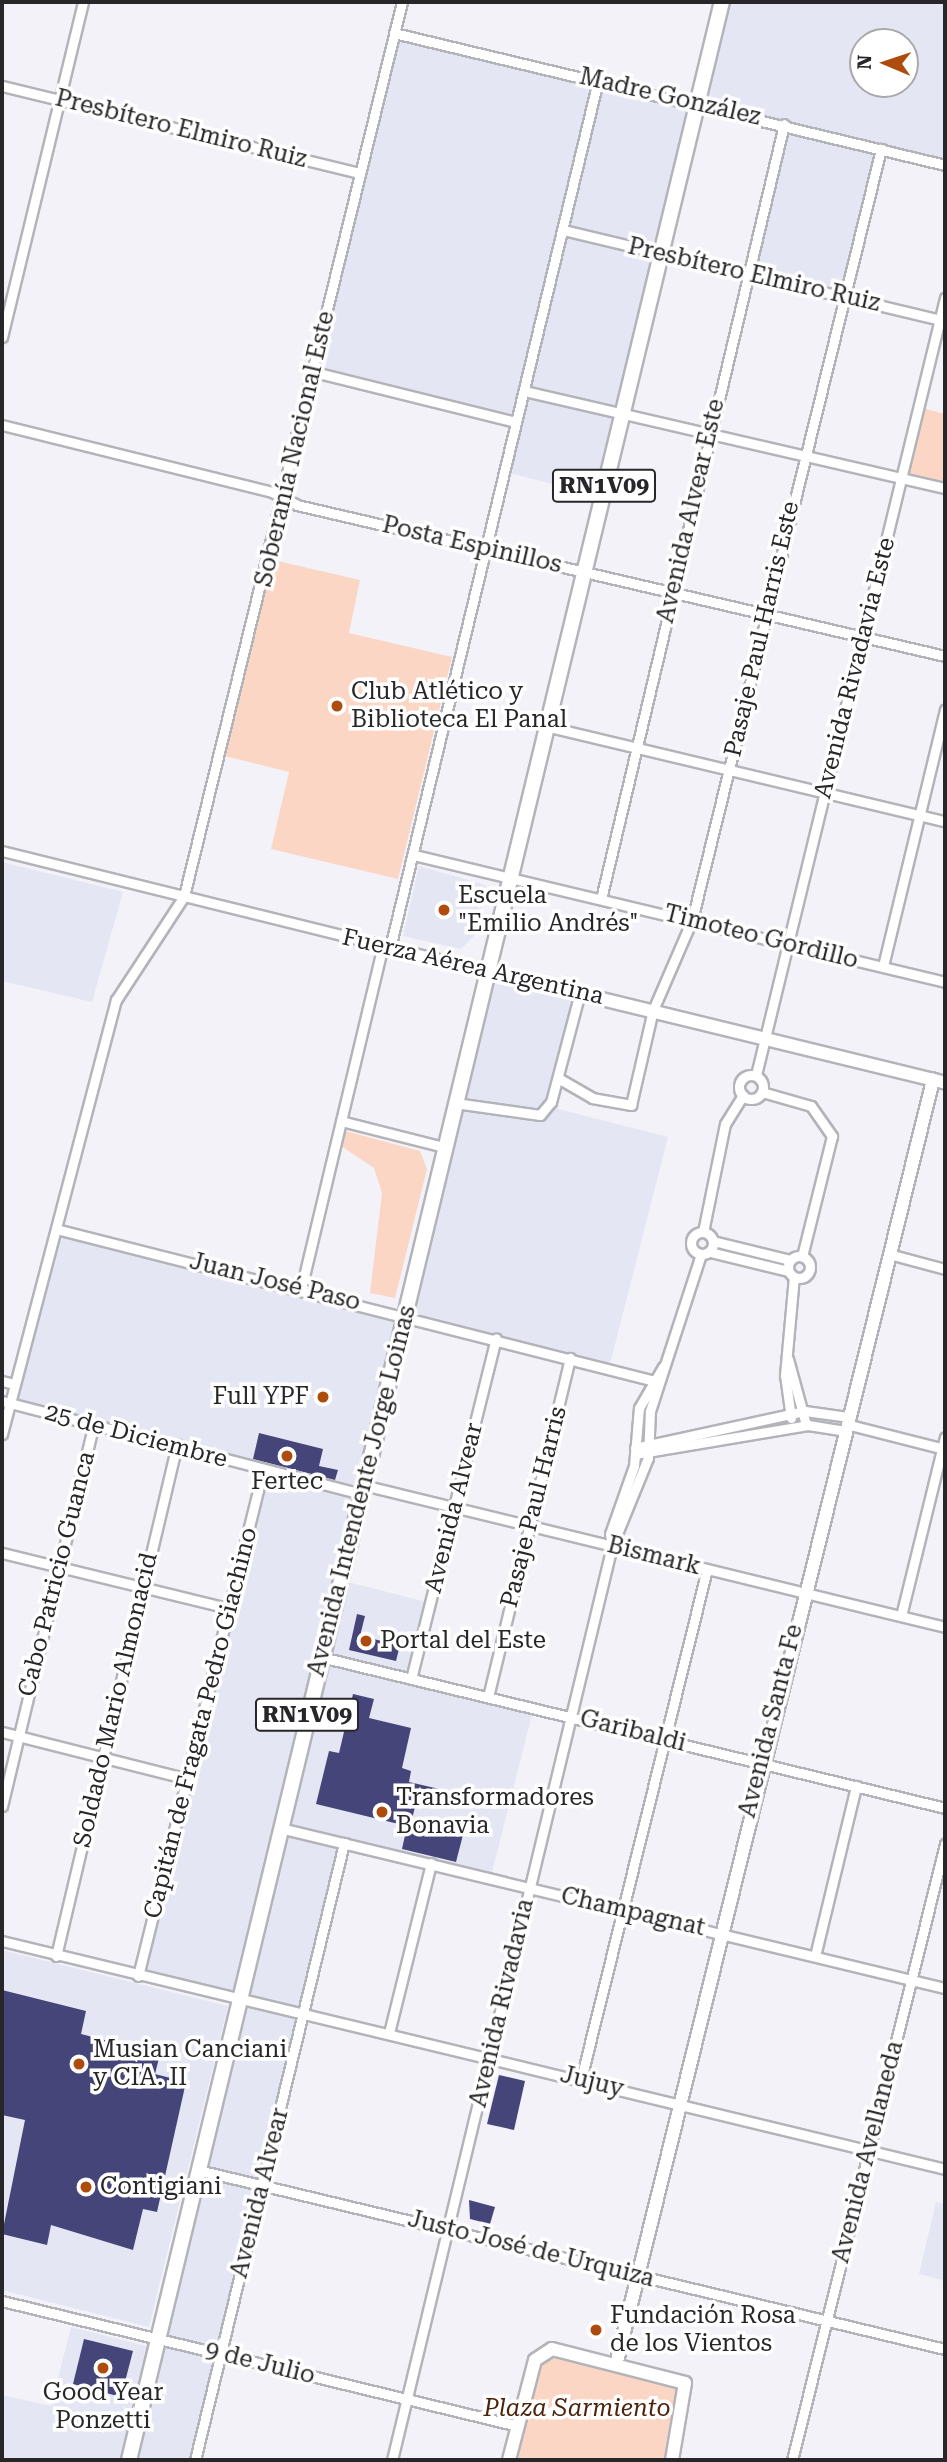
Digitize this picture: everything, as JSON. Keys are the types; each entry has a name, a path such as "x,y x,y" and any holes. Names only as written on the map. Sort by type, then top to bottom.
{"main road":[{"name":"RN1V09","path":"487,971 722,2"},
{"name":"Avenida Intendente Jorge Loinas","path":"129,2460 487,971"}],"street":[{"path":"2,337 83,2"},
{"name":"Soberanía Nacional Este","path":"2,1434 5,1402 15,1384 60,1230 116,1000 184,895 314,372 401,2"},
{"name":"Madre González","path":"394,33 697,103 945,165"},
{"path":"301,1289 386,947 414,855 598,80"},
{"name":"Presbítero Elmiro Ruiz","path":"2,86 359,173"},
{"name":"Avenida Alvear Este","path":"601,899 784,124"},
{"name":"Pasaje Paul Harris Este","path":"558,1078 592,1098 631,1105 653,1010 692,920 804,454 881,149"},
{"name":"Presbítero Elmiro Ruiz","path":"563,230 943,320"},
{"name":"Avenida Rivadavia Este","path":"766,1037 901,478 943,320 945,298"},
{"path":"314,372 516,422"},
{"path":"524,391 945,488"},
{"name":"Posta Espinillos","path":"2,425 282,499 945,656"},
{"path":"883,966 945,709"},
{"path":"545,726 945,821"},
{"name":"Fuerza Aérea Argentina","path":"2,851 939,1081"},
{"name":"Timoteo Gordillo","path":"414,855 945,982"},
{"path":"455,1103 540,1115 558,1078 580,992"},
{"name":"Avenida Rivadavia","path":"705,1253 692,1240 704,1232 725,1124 743,1095 741,1080 755,1075 766,1037"},
{"path":"755,1075 762,1092"},
{"name":"Avenida Santa Fe","path":"616,2365 846,1424 889,1254 939,1081"},
{"path":"743,1095 754,1098 762,1092"},
{"path":"705,1253 791,1274 809,1270 802,1256 832,1136 811,1105 762,1092"},
{"path":"341,1121 444,1147"},
{"name":"Juan José Paso","path":"60,1230 496,1338 651,1380"},
{"path":"704,1232 713,1241 790,1260 802,1256"},
{"name":"Avenida Rivadavia","path":"391,2460 612,1546 649,1449 663,1367 705,1253 713,1241"},
{"path":"889,1254 945,1269"},
{"path":"790,1260 788,1357 792,1427"},
{"name":"Avenida Alvear","path":"411,1679 496,1338"},
{"path":"788,1357 805,1411 806,1425"},
{"name":"Pasaje Paul Harris","path":"488,1697 570,1358"},
{"name":"Avenida Rivadavia","path":"612,1546 610,1534 635,1451 639,1408 651,1380 663,1367"},
{"path":"2,1381 15,1384"},
{"name":"25 de Diciembre","path":"5,1402 177,1444 263,1470 362,1489"},
{"path":"649,1449 805,1411 944,1448"},
{"name":"Cabo Patricio Guanca","path":"2,1806 94,1424"},
{"path":"635,1451 806,1425 846,1424"},
{"path":"901,1616 945,1437"},
{"name":"Soldado Mario Almonacid","path":"55,1956 177,1444"},
{"name":"Capitán de Fragata Pedro Giachino","path":"138,1976 263,1470"},
{"name":"Bismark","path":"362,1489 455,1508 945,1627"},
{"path":"2,1553 228,1608"},
{"path":"581,2079 708,1569"},
{"name":"Garibaldi","path":"320,1657 945,1808"},
{"path":"2,1732 188,1779"},
{"path":"815,1956 856,1786"},
{"name":"Champagnat","path":"280,1828 945,1988"},
{"name":"Avenida Alvear","path":"195,2460 344,1843"},
{"name":"Avenida Avellaneda","path":"792,2460 945,1844"},
{"path":"389,2033 431,1863"},
{"name":"Jujuy","path":"2,1941 55,1956 239,1997 945,2169"},
{"name":"Justo José de Urquiza","path":"198,2170 945,2349"},
{"name":"9 de Julio","path":"2,2301 517,2426"},
{"path":"509,2460 535,2360 543,2351 616,2365 685,2383 672,2460"}],"shaded area":[{"path":"722,2 945,2 945,165 881,149 844,296 747,273 784,124 697,103 601,496 505,472 516,422 314,372 394,33 696,102"},
{"path":"2,862 123,892 92,1002 2,981"},
{"name":"Escuela \"Emilio Andrés\"","path":"419,866 486,885 474,936 461,949 403,936"},
{"path":"487,971 580,992 555,1108 668,1137 609,1368 405,1316 340,1580 430,1603 411,1679 534,1707 491,1876 344,1843 195,2460 2,2460 2,2395 51,2406 71,2327 146,2346 163,2319 239,1997 141,1969 263,1470 9,1403 60,1230 405,1315"},
{"path":"2,1950 228,2006 149,2327 2,2290"},
{"path":"936,2202 945,2204 945,2281 919,2274"}],"green space":[{"path":"919,407 945,414 945,488 901,478"},
{"name":"Club Atlético y Biblioteca El Panal","path":"269,559 360,580 349,633 452,657 398,879 271,849 289,772 221,755"},
{"path":"345,1131 420,1151 427,1169 395,1298 370,1293 382,1193 374,1168 341,1146"},
{"name":"Plaza Sarmiento","path":"543,2351 685,2383 672,2460 509,2460"}],"building":[{"name":"Fertec","path":"259,1433 323,1449 319,1466 338,1470 335,1480 253,1459"},
{"name":"Portal del Este","path":"357,1614 365,1616 360,1636 400,1645 396,1661 349,1650"},
{"name":"Transformadores Bonavia","path":"353,1694 374,1699 369,1718 411,1728 402,1768 411,1771 409,1782 448,1791 444,1806 417,1799 412,1819 464,1831 456,1862 402,1849 407,1826 316,1804 329,1751 339,1753"},
{"path":"2,1990 86,2011 81,2034 160,2054 155,2074 186,2082 157,2212 143,2209 133,2250 51,2225 47,2245 2,2234 25,2120 2,2115"},
{"path":"499,2075 525,2081 514,2130 487,2124"},
{"path":"469,2200 495,2207 490,2224 470,2219"},
{"name":"Good Year Ponzetti","path":"84,2339 133,2351 121,2397 73,2384"}],"place":[{"name":"Club Atlético y Biblioteca El Panal","path":"337,706"},
{"name":"Escuela \"Emilio Andrés\"","path":"444,910"},
{"name":"Full YPF","path":"323,1397"},
{"name":"Fertec","path":"287,1456"},
{"name":"Portal del Este","path":"366,1641"},
{"name":"Transformadores Bonavia","path":"382,1812"},
{"name":"Musian Canciani y CIA. II","path":"79,2064"},
{"name":"Contigiani","path":"86,2187"},
{"name":"Fundación Rosa de los Vientos","path":"596,2330"},
{"name":"Good Year Ponzetti","path":"103,2368"}]}
